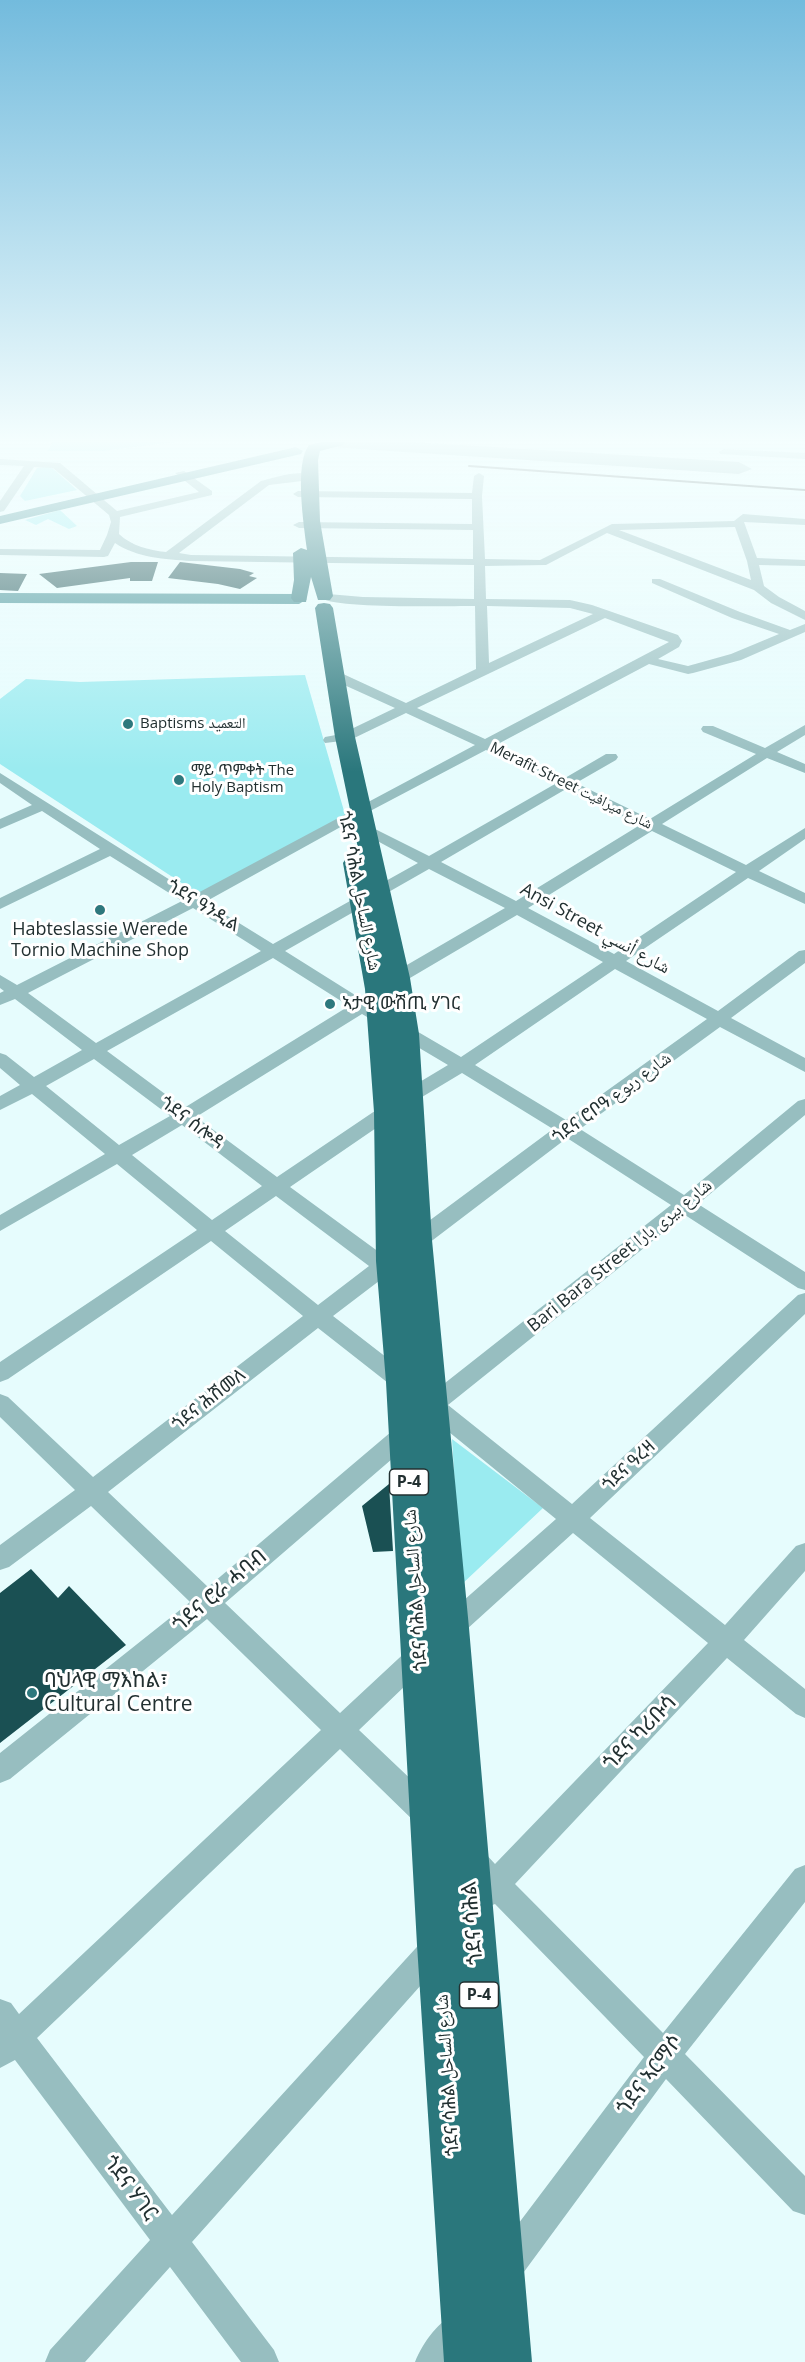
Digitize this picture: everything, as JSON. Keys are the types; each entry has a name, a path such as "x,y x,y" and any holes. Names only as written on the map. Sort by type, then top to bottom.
{"highway":[{"path":"308,552 313,602"},
{"path":"309,560 303,580 313,602"},
{"name":"ጎደና ሳሕል شارع الساحل","path":"313,602 336,676 337,738"},
{"name":"ጎደና ሳሕል شارع الساحل","path":"313,602 310,622 357,819 371,895 417,1240 451,1628"},
{"name":"ጎደና ሳሕል شارع الساحل","path":"399,1104 387,1264 406,1433 438,1945 469,2362"},
{"name":"ጎደና ሳሕል","path":"451,1628 478,1883 507,2362"}],"main road":[{"path":"0,598 313,602"},
{"path":"0,602 313,602"}],"street":[{"path":"11,552 105,552"},
{"path":"156,552 191,558 481,562 548,561 560,552"},
{"path":"169,555 173,552"},
{"path":"480,552 483,673"},
{"path":"667,552 758,587"},
{"path":"750,552 758,587 765,604"},
{"path":"753,561 805,563"},
{"path":"656,581 736,615 790,634"},
{"path":"8,996 357,819 486,745 675,644 674,639 570,604 313,602"},
{"path":"736,615 765,604 805,616"},
{"path":"337,738 483,673 603,614"},
{"path":"647,660 688,670 736,657 805,628"},
{"name":"Merafit Street شارع ميرافيت","path":"336,676 486,745 746,873 805,899"},
{"path":"708,729 805,769"},
{"path":"0,1224 184,1116 385,1004 517,908 805,729"},
{"path":"0,1104 611,757"},
{"name":"ጎደና ዓንዲል","path":"0,777 111,850 274,950 385,1004 462,1065 805,1282"},
{"path":"0,825 44,805"},
{"name":"Ansi Street شارع أنسي","path":"357,819 427,862 517,908 805,1066"},
{"path":"0,1372 399,1104 462,1065 805,832"},
{"path":"0,904 111,850"},
{"name":"ጎደና ሮቦዓ شارع ربوع","path":"417,1240 805,956"},
{"name":"ጎደና ሰሎዳ","path":"0,980 8,996 184,1116 277,1187 387,1264"},
{"path":"0,1059 316,1316 433,1406 805,1705"},
{"name":"Bari Bara Street شارع بيرى بارا","path":"433,1406 805,1105"},
{"name":"ጎደና ሕሽመለ","path":"0,1559 91,1493 316,1316 417,1240"},
{"name":"ጎደና ዓረዛ","path":"6,2034 340,1732 805,1301"},
{"path":"0,1403 206,1604 431,1818 478,1883 663,2056 805,2199"},
{"name":"ጎደና ሮራ ሓባብ","path":"0,1770 206,1604 406,1433 433,1406"},
{"name":"ጎደና ካሪቡሳ","path":"62,2362 438,1945 478,1883 726,1642 805,1554"},
{"name":"ጎደና ኣርማሶ","path":"432,2362 501,2275 663,2056 805,1879"},
{"name":"ጎደና ሃገር","path":"6,2034 171,2242 262,2362"}],"shaded area":[{"name":"ማይ ጥምቀት The Holy Baptism","path":"305,675 346,818 200,895 0,764 0,699 26,679 80,682"},
{"path":"452,1439 543,1508 461,1585"}],"building":[{"path":"131,562 158,562 152,581 130,581 130,578 57,588 39,574"},
{"path":"180,562 240,569 254,573 249,576 257,578 240,589 168,578"},
{"path":"0,573 27,574 18,591 0,590"},
{"path":"389,1484 393,1551 373,1552 362,1506"},
{"name":"ባህላዊ ማእከል፣ Cultural Centre","path":"31,1569 58,1598 69,1586 126,1645 0,1743 0,1593"}],"place":[{"name":"Baptisms التعميد","path":"128,724"},
{"name":"ማይ ጥምቀት The Holy Baptism","path":"179,780"},
{"name":"Habteslassie Werede Tornio Machine Shop","path":"100,910"},
{"name":"ኣታዊ ውሽጢ ሃገር","path":"330,1004"},
{"name":"ባህላዊ ማእከል፣ Cultural Centre","path":"32,1693"}]}
